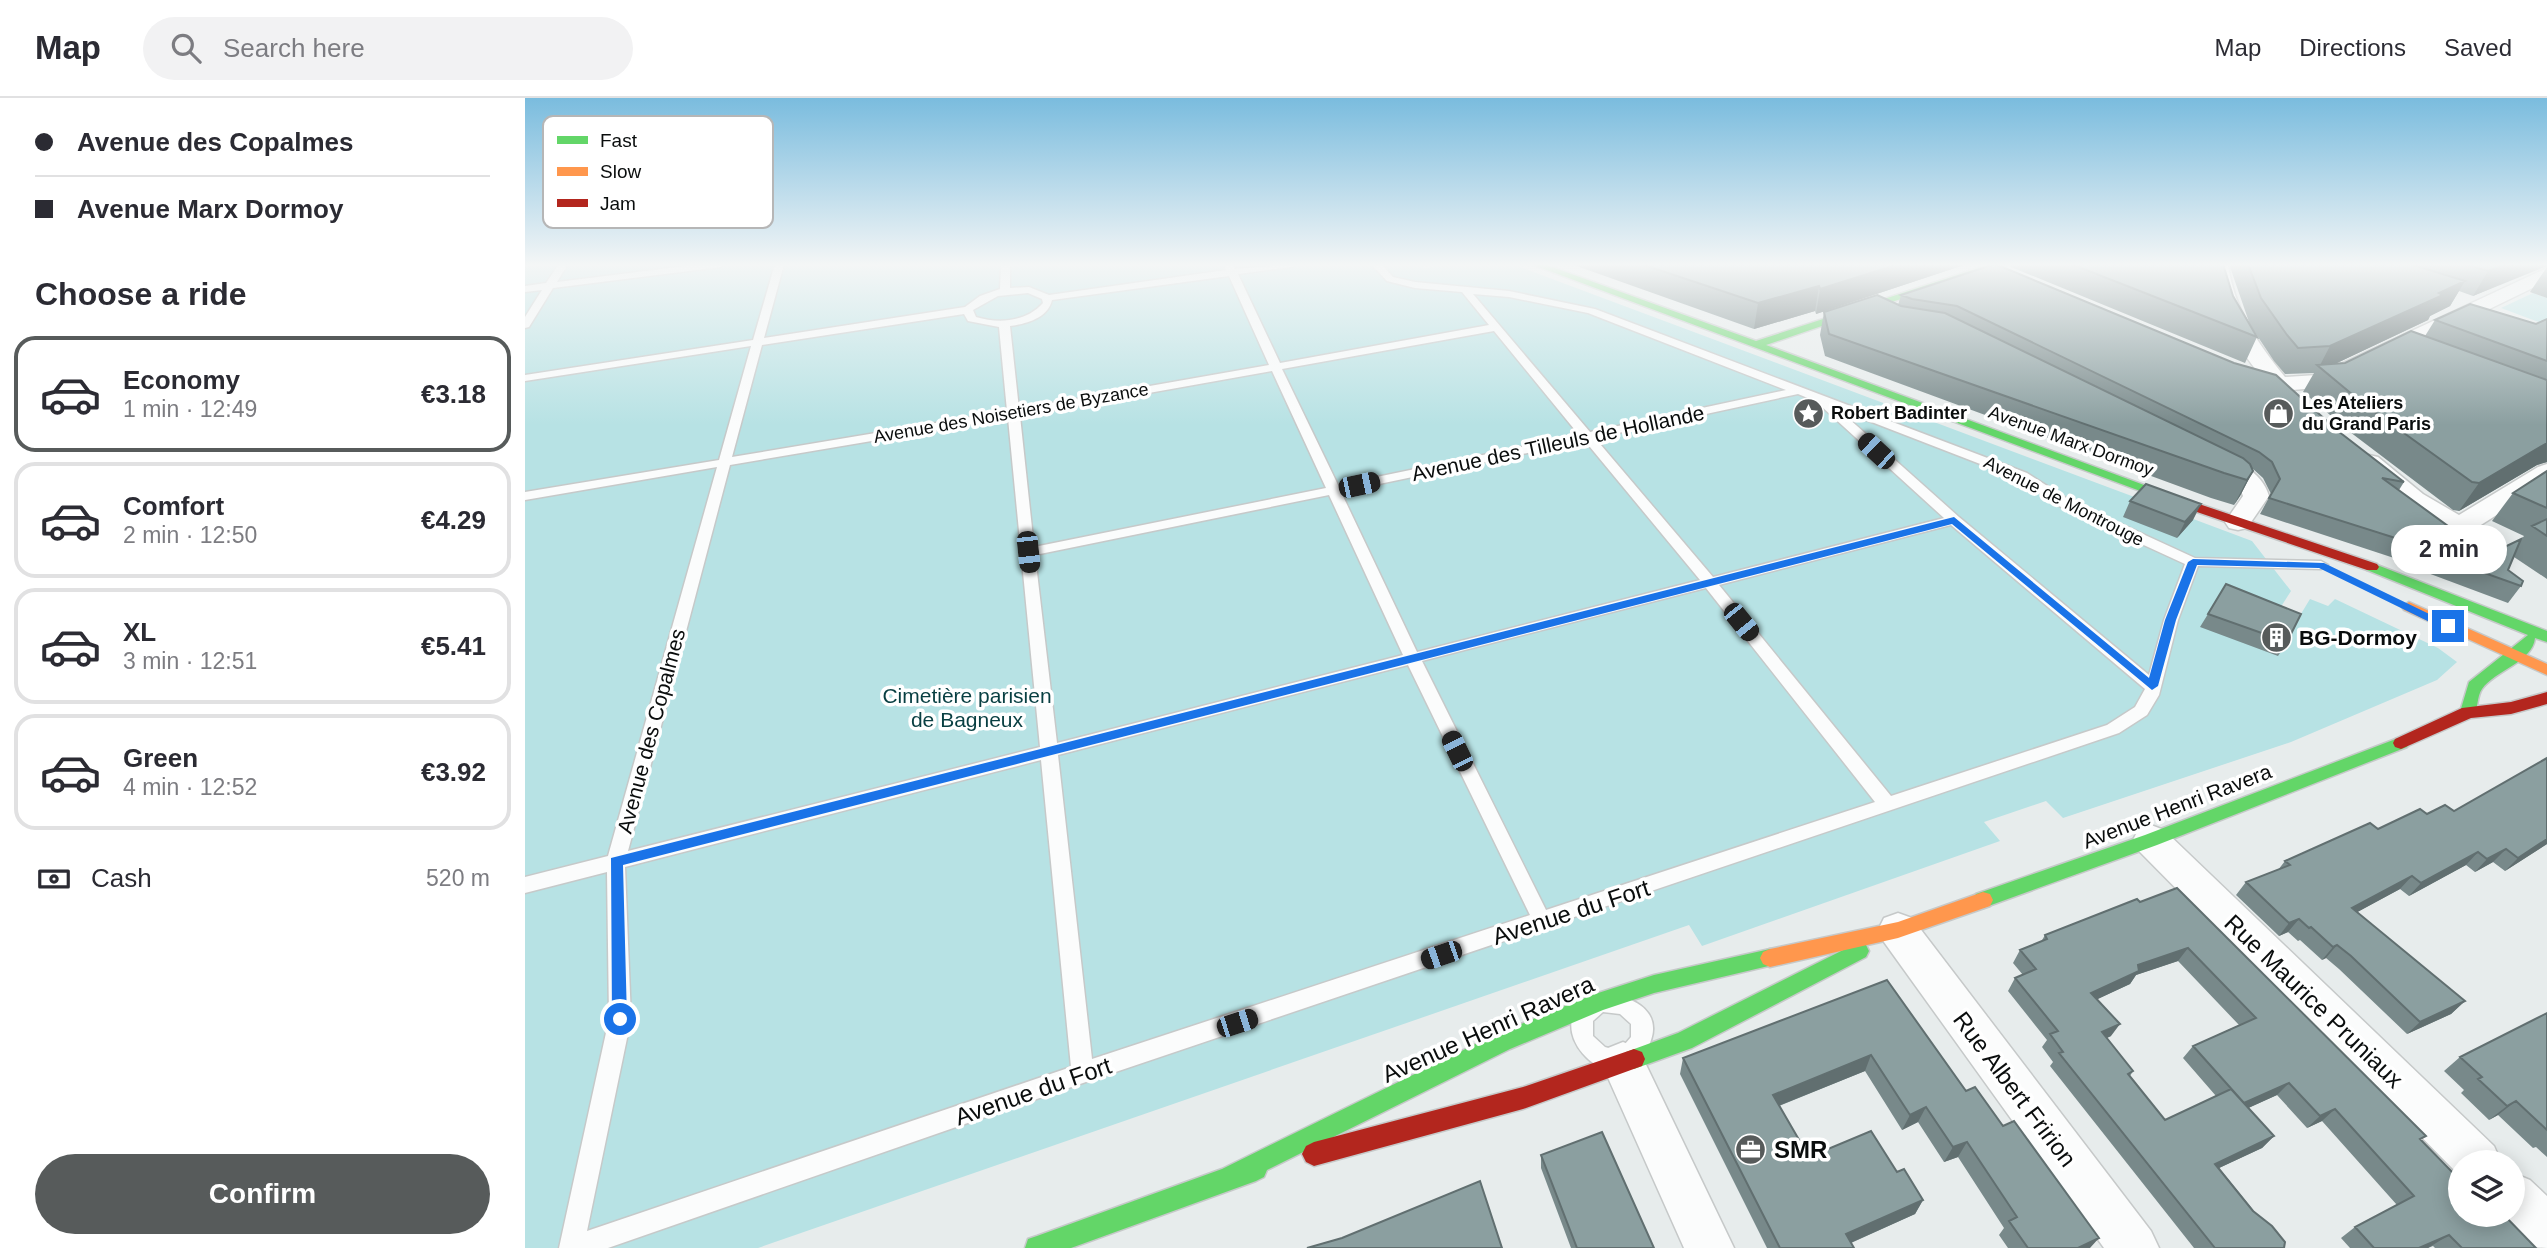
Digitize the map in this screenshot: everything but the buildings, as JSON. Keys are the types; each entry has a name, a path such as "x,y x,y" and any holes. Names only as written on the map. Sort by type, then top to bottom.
{"main road":[{"name":"Avenue Marx Dormoy","path":"1681,318 2238,522 2360,562 2541,635"},
{"path":"1755,345 1839,318"},
{"name":"Avenue Marx Dormoy","path":"2238,522 2327,568"},
{"path":"2390,598 2547,670"},
{"path":"2468,712 2475,686 2541,635"},
{"name":"Avenue Henri Ravera","path":"1231,1176 1502,1042 1599,1002 1654,984 1898,930 2151,840 2398,744 2468,712 2511,708 2547,698"},
{"name":"Avenue Henri Ravera","path":"1037,1248 1231,1176 1523,1098 1684,1041 1898,930"}],"street":[{"path":"1894,318 1903,322"},
{"path":"2233,318 2246,342 2302,408"},
{"path":"2231,369 2279,384 2312,385 2453,318"},
{"path":"2394,346 2424,358"},
{"path":"2351,449 2439,517 2463,524 2547,472"},
{"path":"2191,450 2241,475 2252,484 2256,496 2238,522"},
{"name":"Rue Maurice Pruniaux","path":"2151,840 2466,1150"},
{"name":"Rue Albert Fririon","path":"1898,930 2134,1248"},
{"path":"1623,1062 1709,1248"},
{"path":"2525,1209 2547,1230"}],"lane":[{"name":"Avenue des Copalmes","path":"572,1248 620,1019 616,862 765,318"},
{"path":"525,378 919,318"},
{"path":"971,318 980,322 1004,323 1022,318"},
{"path":"1253,318 1412,658 1542,921"},
{"path":"1489,318 1710,583 1888,805"},
{"name":"Avenue de Montrouge","path":"1609,318 2023,476 2066,504 2193,562"},
{"path":"1004,323 1083,1073"},
{"name":"Avenue des Noisetiers de Byzance","path":"525,496 1013,414 1497,327"},
{"name":"Avenue des Tilleuls de Hollande","path":"1028,552 1800,390"},
{"path":"1818,397 1954,520 2152,686 2171,620 2193,562 2327,568"},
{"path":"525,885 1954,520"},
{"name":"Avenue du Fort","path":"572,1248 1083,1073 2113,729 2141,711 2151,695 2152,686"},
{"path":"1599,1002 1625,1004 1636,1012 1642,1022 1644,1034 1641,1045 1623,1062 1598,1056 1588,1049 1583,1039 1581,1028 1584,1017 1599,1002"}],"green space":[{"name":"Cimetière parisien de Bagneux","path":"525,318 1655,318 2252,541 2291,591 2273,619 2293,627 2310,599 2328,606 2335,599 2438,648 2457,662 2437,680 2291,742 2063,818 2046,801 1984,822 2000,841 1702,946 1689,925 758,1248 525,1248"},
{"path":"2527,318 2547,318 2547,325"}],"traffic: fast":[{"path":"1682,318 2199,508"},
{"path":"1755,345 1837,318"},
{"path":"2372,567 2547,637"},
{"path":"2468,712 2475,686 2514,657 2529,640"},
{"path":"1983,900 2151,840 2401,743"},
{"path":"1634,1059 1684,1041 1859,951"},
{"path":"1231,1176 1502,1042 1599,1002 1654,984 1770,958"},
{"path":"1037,1248 1256,1169"}],"traffic: slow":[{"path":"2409,607 2547,670"},
{"path":"1770,958 1898,930 1983,900"}],"traffic: jam":[{"path":"2199,508 2372,567"},
{"path":"2401,743 2468,712 2511,708 2547,698"},
{"path":"1314,1154 1523,1098 1634,1059"}],"place":[{"name":"Robert Badinter","path":"1808,413"},
{"name":"Les Ateliers du Grand Paris","path":"2279,413"},
{"name":"BG-Dormoy","path":"2276,637"},
{"name":"SMR","path":"1751,1149"}],"route":[{"path":"620,1019 616,862 1954,520 2152,686 2171,620 2193,562 2321,565 2448,626"}]}
